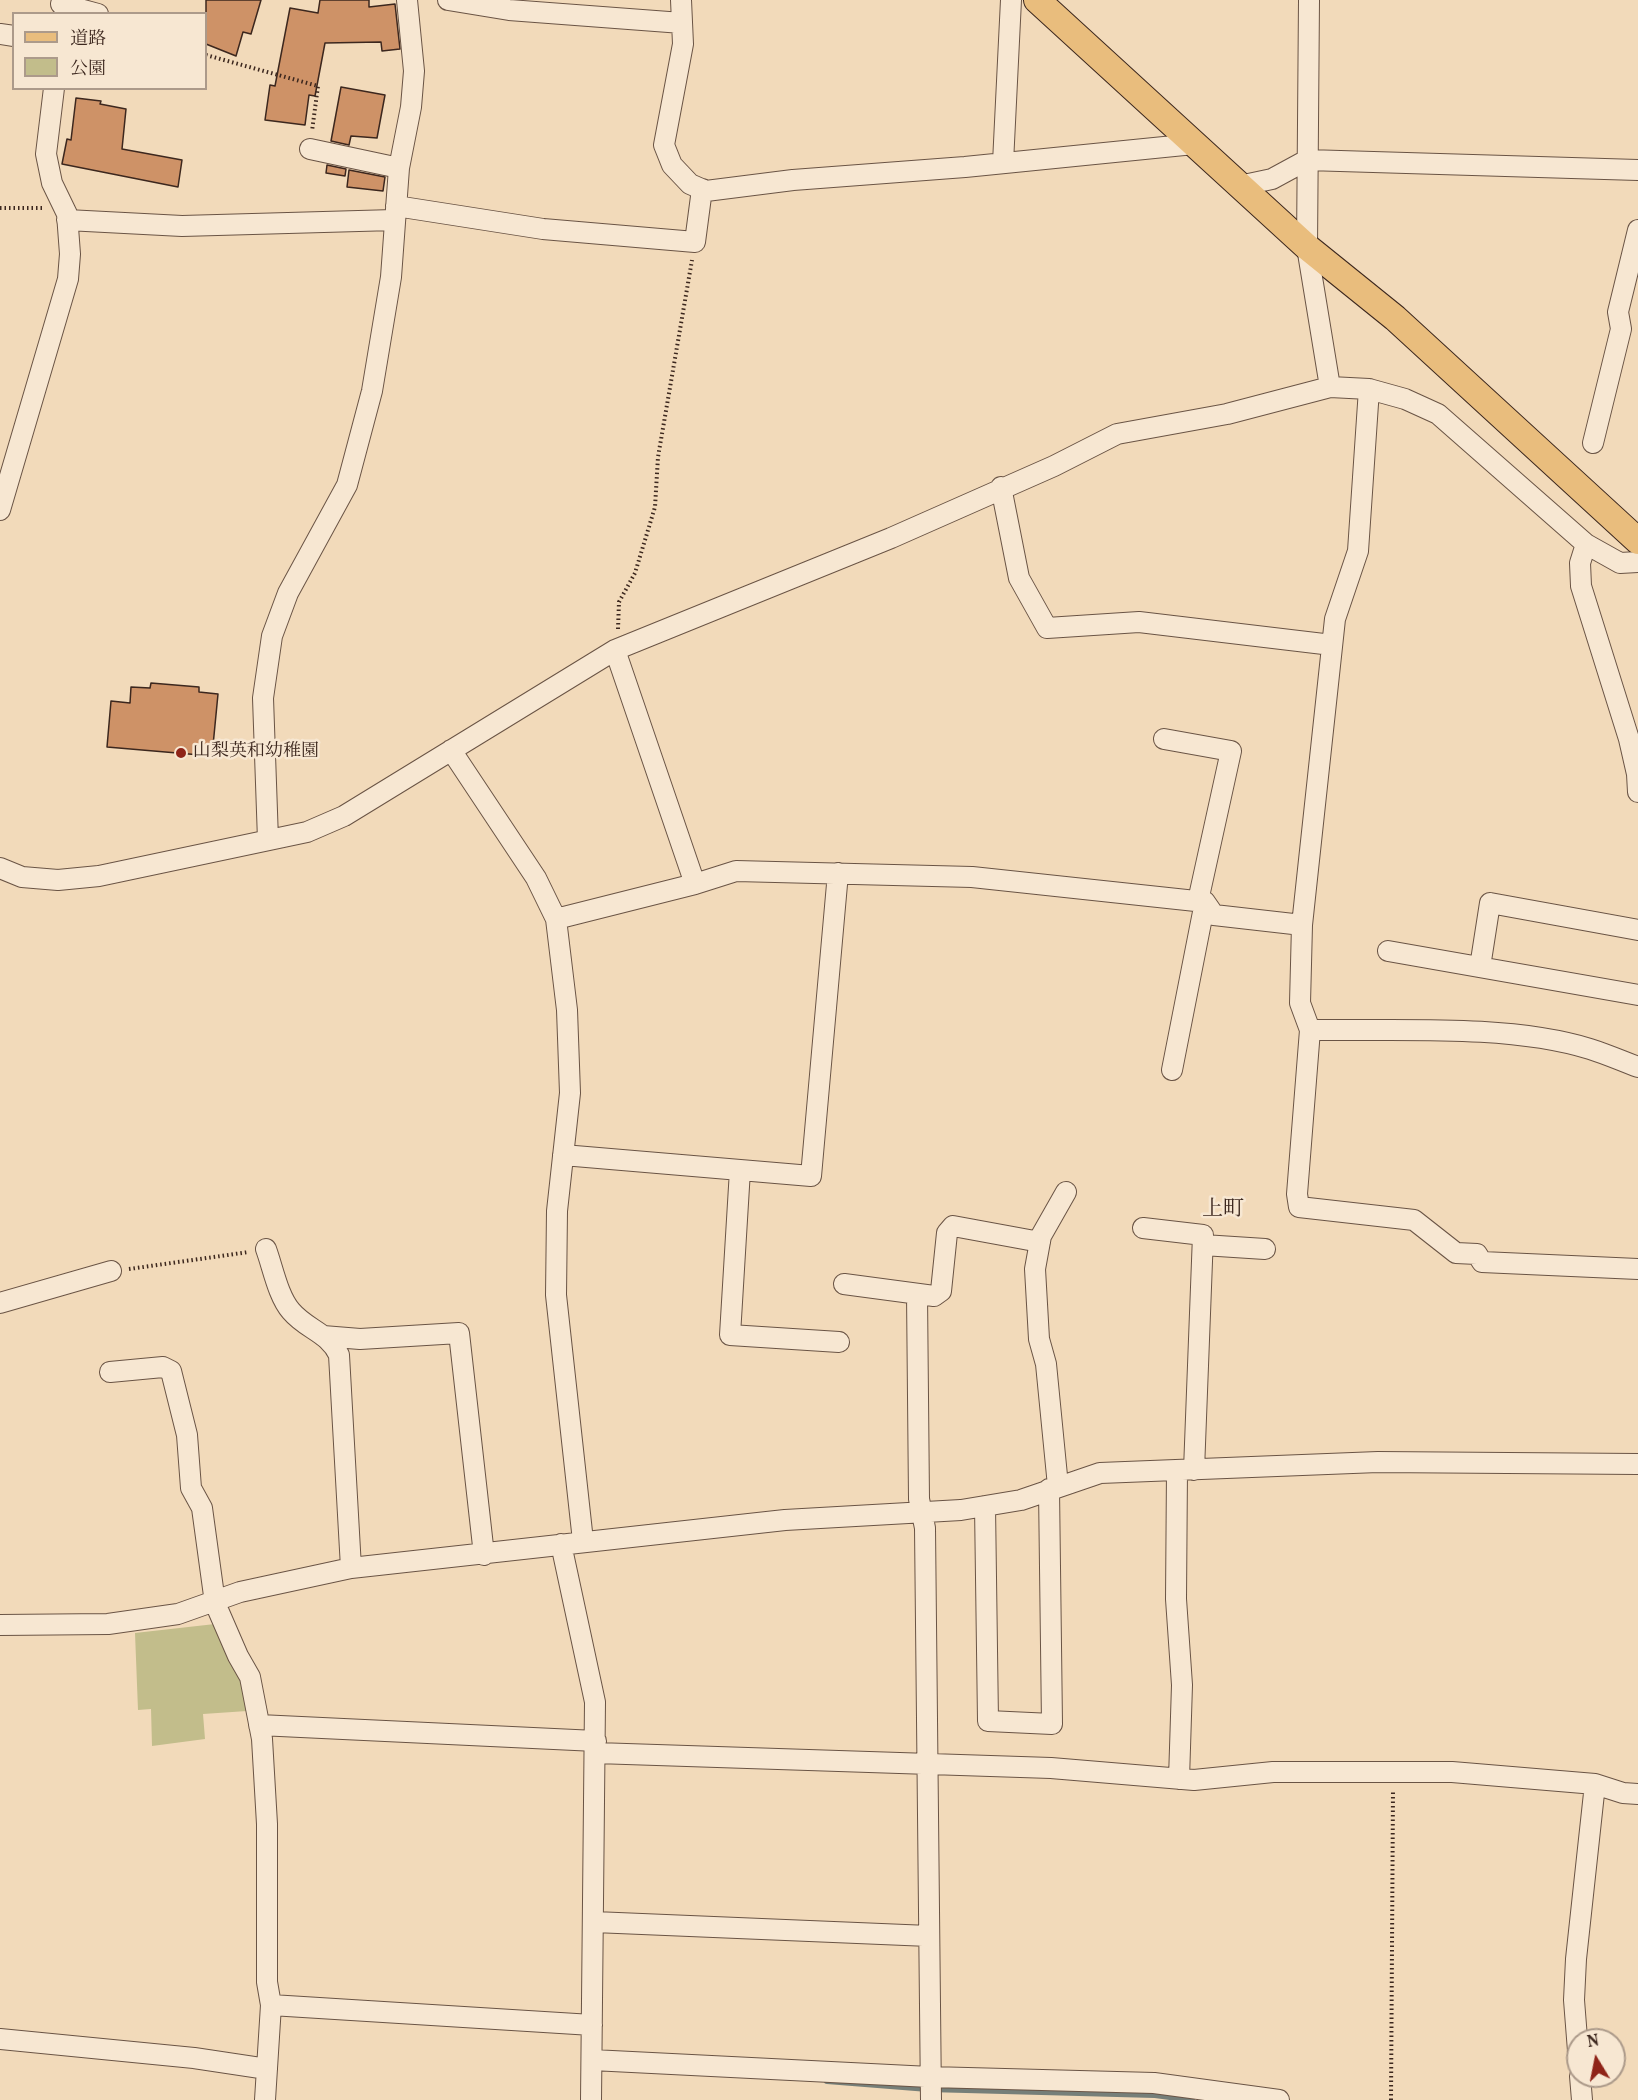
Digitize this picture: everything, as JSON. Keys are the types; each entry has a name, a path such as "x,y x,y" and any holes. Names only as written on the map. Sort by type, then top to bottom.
{"main road":[{"path":"1037,0 1307,247 1395,318 1638,541"}],"street":[{"path":"268,840 263,698 272,636 288,593 347,486 372,391 391,277 399,168 411,107 414,71 407,0"},
{"path":"448,0 509,10 681,23"},
{"path":"681,0 683,44 664,145 672,165 690,184 706,191 793,180 1003,163 1194,144"},
{"path":"1003,163 1011,0"},
{"path":"1309,0 1307,247 1330,387"},
{"path":"61,6 89,12"},
{"path":"0,510 3,488 68,279 70,254 66,214 52,183 46,154 54,90"},
{"path":"310,149 399,168"},
{"path":"1239,186 1272,180 1307,160 1638,170"},
{"path":"66,214 182,226 395,213 695,242 702,189"},
{"path":"1593,443 1630,331 1618,312 1638,230"},
{"path":"0,868 22,877 58,880 99,876 307,832 344,816 618,648 891,538 1001,487 1054,466 1117,434 1227,414 1330,387 1369,389 1406,399 1438,414 1586,544 1620,563 1638,562"},
{"path":"1369,389 1358,551 1335,619 1302,925 1300,1003 1310,1030 1297,1194 1299,1207 1414,1220 1456,1253 1477,1254 1482,1262 1638,1269"},
{"path":"1001,487 1019,578 1047,628 1139,622 1332,645"},
{"path":"1586,544 1580,563 1581,586 1629,739 1637,774 1638,792"},
{"path":"618,648 695,884"},
{"path":"1164,739 1231,751 1172,1070"},
{"path":"451,750 536,878 556,919 567,1010 570,1093 556,1211 556,1295 583,1541"},
{"path":"556,919 695,884 736,871 972,878 1202,902 1214,915 1302,925"},
{"path":"563,1155 811,1176 838,873"},
{"path":"1480,967 1491,903 1638,930"},
{"path":"1388,951 1638,995"},
{"path":"1310,1030 1474,1032 1589,1048 1638,1067"},
{"path":"740,1170 730,1335 839,1342"},
{"path":"985,1506 988,1721 1052,1724 1053,1487 1046,1364 1039,1339 1035,1269 1040,1242 1066,1192"},
{"path":"844,1284 934,1296 941,1291 947,1233 953,1226 1040,1242"},
{"path":"1143,1228 1203,1235 1176,1599 1182,1685 1179,1779"},
{"path":"1203,1245 1265,1250"},
{"path":"266,1249 290,1309 308,1327 332,1341 339,1355 351,1568"},
{"path":"0,1303 111,1271"},
{"path":"917,1294 919,1499 926,1528 931,2087"},
{"path":"323,1336 360,1339 459,1333 483,1555"},
{"path":"110,1372 163,1367 171,1371 188,1435 191,1488 202,1508 215,1603 238,1656 250,1677 259,1725 267,1824 267,1983 271,2004 265,2100"},
{"path":"0,1625 108,1624 178,1614 215,1603 240,1592 351,1568 785,1520 922,1514 985,1506 1021,1500 1053,1487 1100,1473 1378,1462 1638,1464"},
{"path":"561,1545 595,1702 591,2100"},
{"path":"259,1725 596,1747 1051,1768 1194,1780 1274,1772 1452,1773 1595,1784 1623,1793 1638,1794"},
{"path":"1576,2028 1574,2000 1576,1959 1595,1784"},
{"path":"594,1922 929,1936"},
{"path":"271,2004 592,2025"},
{"path":"0,2039 194,2058 267,2069"},
{"path":"592,2060 931,2087 1154,2083 1279,2100"}],"path":[{"path":"207,55 318,87 310,149"},
{"path":"0,208 66,214"},
{"path":"618,648 619,602 634,573 655,507 657,457 695,242"},
{"path":"111,1271 266,1249"},
{"path":"1391,2100 1393,1772"}],"green space":[{"path":"215,1624 245,1685 247,1711 203,1714 205,1739 152,1746 151,1709 138,1710 135,1633"}],"building":[{"path":"206,0 261,0 251,34 243,32 236,56 207,44"},
{"path":"320,0 369,0 369,7 395,4 400,49 382,51 381,42 325,43 315,96 309,95 305,125 265,120 270,85 275,86 290,8 318,13"},
{"path":"341,87 385,95 377,138 351,136 349,145 331,141"},
{"path":"76,98 101,101 100,104 126,109 122,149 182,160 178,187 62,164 67,139 71,140"},
{"path":"327,165 346,169 345,176 326,173"},
{"path":"349,170 385,177 383,191 347,187"},
{"path":"151,683 199,687 199,692 218,694 212,756 107,747 111,701 130,703 131,687 150,688"}],"waterway":[{"path":"827,2081 928,2089 1155,2095 1192,2100"}],"place":[{"name":"山梨英和幼稚園","path":"181,753"}],"district":[{"name":"上町","path":"1223,1211"}]}
